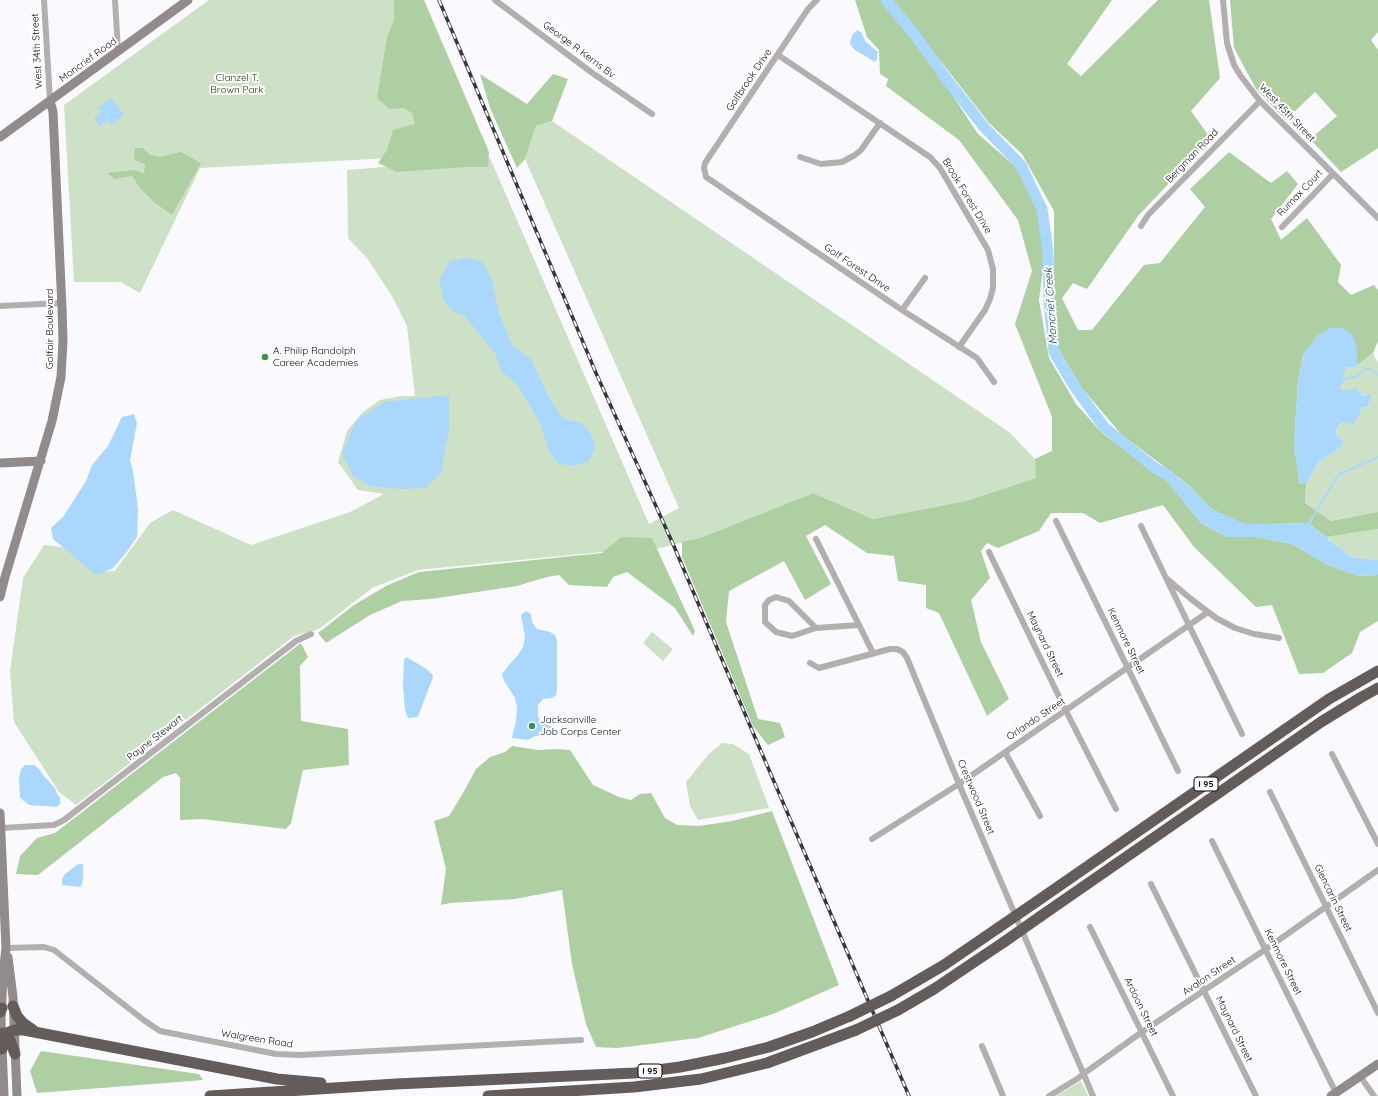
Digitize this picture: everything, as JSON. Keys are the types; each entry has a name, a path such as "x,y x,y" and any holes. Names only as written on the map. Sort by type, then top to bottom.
{"highway":[{"name":"I 95","path":"210,1096 396,1084 635,1073 680,1067 725,1058 769,1047 812,1032 891,996 944,965 1329,699 1378,671"},
{"name":"I 95","path":"488,1096 634,1088 701,1078 768,1063 856,1030 898,1010 934,989 1042,916 1321,722 1378,688"},
{"path":"13,1006 17,1016 23,1023 36,1031"},
{"path":"6,1032 20,1029 36,1031 278,1079 310,1082 396,1084"},
{"path":"2,1049 6,1032"},
{"path":"6,1032 15,1054"}],"main road":[{"name":"Moncrief Road","path":"0,137 187,0"},
{"name":"Golfair Boulevard","path":"0,597 52,421 61,377 63,341 62,303 53,112 50,101"},
{"path":"0,463 40,461"},
{"path":"0,813 3,938 6,948 7,971 13,1006 6,1032"},
{"path":"6,1032 1,1010 7,971"},
{"path":"2,1049 4,1096"},
{"path":"15,1054 16,1096"},
{"path":"1333,1094 1378,1064"}],"street":[{"name":"West 34th Street","path":"44,0 50,101"},
{"path":"115,0 118,51"},
{"name":"George R Kerns Bv","path":"495,0 591,72 652,114"},
{"name":"Golfbrook Drive","path":"705,173 705,163 808,9 817,0"},
{"name":"West 45th Street","path":"1223,0 1229,52 1240,75 1260,101 1378,218"},
{"name":"Brook Forest Drive","path":"778,55 930,157 940,168 988,250 994,277 993,288 985,310 959,347"},
{"name":"Bergman Road","path":"1141,226 1148,215 1260,101"},
{"path":"800,156 821,164 842,162 856,156 880,123"},
{"name":"Golf Forest Drive","path":"705,173 709,180 902,310 977,358 994,382"},
{"name":"Rumax Court","path":"1282,227 1333,174"},
{"path":"902,310 925,278"},
{"path":"0,306 62,303"},
{"name":"Kenmore Street","path":"1056,521 1178,771"},
{"path":"1141,526 1242,734"},
{"path":"816,539 873,653"},
{"name":"Maynard Street","path":"989,552 1066,711 1116,809"},
{"path":"1166,578 1190,599 1225,623 1245,631 1279,638"},
{"path":"816,628 789,601 776,597 769,600 765,605 765,622 776,632 792,636 816,628 859,625"},
{"name":"Orlando Street","path":"872,839 959,784 1208,612"},
{"name":"Payne Stewart","path":"1,828 54,824 64,820 296,641 311,634"},
{"name":"Crestwood Street","path":"810,663 819,668 890,649 903,652 907,658 1092,1096"},
{"path":"1005,752 1040,816"},
{"path":"1332,754 1378,844"},
{"name":"Glencarin Street","path":"1270,792 1325,907 1378,1012"},
{"name":"Kenmore Street","path":"1212,841 1266,949 1333,1094"},
{"name":"Avalon Street","path":"1049,1096 1266,949 1378,870"},
{"name":"Maynard Street","path":"1151,884 1256,1096"},
{"name":"Ardoon Street","path":"1090,927 1173,1096"},
{"name":"Walgreen Road","path":"6,948 44,947 54,950 145,1022 160,1030 276,1054 300,1055 582,1040"},
{"path":"982,1046 1003,1096"},
{"path":"1360,1076 1374,1096"}],"green space":[{"name":"Clanzel T. Brown Park","path":"209,0 422,0 488,153 200,168 140,293 121,282 74,282 64,105"},
{"path":"394,0 424,0 489,152 488,167 465,167 397,172 378,163 387,150 393,130 415,124 412,113 404,108 390,109 377,98 387,37 394,20"},
{"path":"855,0 882,0 913,35 978,134 1016,167 1038,211 1044,261 1039,300 1049,358 1076,404 1102,433 1167,481 1201,523 1227,537 1257,537 1292,544 1328,565 1359,576 1378,575 1378,621 1360,632 1352,653 1323,673 1299,674 1272,605 1256,607 1194,547 1163,505 1100,523 1083,513 1051,513 1039,531 998,548 987,543 981,551 990,578 971,600 981,642 1009,699 987,716 939,613 926,608 926,585 898,581 894,556 867,553 825,525 806,536 831,584 805,600 784,561 729,591 726,622 758,719 780,723 785,737 768,745 753,726 682,557 682,542 700,538 813,493 873,519 966,501 1036,478 1035,459 1052,451 1052,417 1015,324 1032,271 1018,220 959,140 886,86 888,79 880,74 879,50 867,37"},
{"path":"893,0 1112,0 1067,64 1081,76 1158,0 1209,0 1220,78 1191,111 1211,139 1138,216 1087,289 1073,283 1062,298 1078,330 1092,330 1144,265 1160,263 1205,207 1190,189 1229,152 1271,183 1287,171 1298,184 1271,219 1281,240 1307,218 1341,265 1338,282 1351,295 1374,285 1378,290 1378,341 1373,353 1357,365 1357,347 1343,328 1332,328 1317,336 1303,355 1298,382 1294,446 1300,484 1306,484 1305,503 1331,521 1378,512 1378,529 1326,537 1308,523 1245,525 1210,508 1191,487 1121,434 1081,387 1058,348 1054,292 1054,211 1022,154 989,123"},
{"path":"1230,0 1378,0 1378,32 1371,40 1378,50 1378,148 1341,172 1310,139 1337,116 1315,92 1286,120 1256,89 1234,48"},
{"path":"480,74 527,104 553,74 568,79 552,121 536,126 525,159 517,168 490,108"},
{"path":"552,121 1009,432 1035,459 1037,478 966,501 873,519 813,493 700,538 644,552 601,552 418,570 372,588 319,629 294,636 76,805 59,792 14,722 10,671 23,578 44,545 62,547 96,572 115,571 150,523 173,510 251,545 350,512 384,494 358,490 338,462 347,431 363,412 380,400 401,396 415,396 407,326 392,296 367,258 348,238 347,170 490,158 649,524 679,508 525,159 536,126"},
{"path":"135,148 143,148 150,155 160,157 181,152 201,163 172,215 154,202 140,188 132,176 115,179 107,173 135,170 144,174 145,164 134,160"},
{"path":"1373,353 1378,363 1378,512 1331,521 1305,503 1306,484 1319,462 1337,450 1343,441 1337,436 1336,430 1339,424 1354,422 1360,414 1361,408 1368,406 1369,394 1363,396 1359,392 1344,391 1340,388 1344,379 1343,374 1345,368 1352,368"},
{"path":"1378,529 1378,560 1351,557 1326,537"},
{"path":"621,537 652,538 695,631 693,636 675,608 627,572 613,577 607,587 569,585 559,575 517,586 431,599 402,601 370,615 326,643 318,633 354,605 386,586 419,572 602,553"},
{"path":"652,632 673,649 663,661 643,643"},
{"path":"301,643 308,657 300,666 301,721 348,729 349,765 303,770 291,823 286,829 202,819 180,820 180,778 176,773 163,777 38,875 16,874 20,856 37,838 55,833"},
{"path":"722,743 733,744 749,754 769,808 698,820 690,806 686,782 708,755"},
{"path":"512,746 538,750 570,750 593,785 619,797 631,800 640,794 651,793 665,818 677,825 699,826 732,821 772,811 839,985 773,1014 698,1038 618,1048 596,1047 586,1024 572,964 562,890 515,899 450,903 441,905 446,869 434,821 449,816 476,769 490,757 505,752"},
{"path":"41,1051 199,1074 203,1080 37,1093 30,1071"},
{"path":"1081,1081 1088,1096 1056,1096"}],"water":[{"path":"857,30 861,32 866,42 878,52 875,62 855,50 850,44 852,35"},
{"path":"111,98 124,115 111,125 108,120 100,126 94,118 102,112 99,107"},
{"path":"467,258 482,262 492,280 498,310 513,347 531,359 548,396 563,419 582,423 590,432 595,447 589,461 575,466 559,464 549,452 541,425 516,383 501,371 495,353 464,315 454,312 444,302 439,280 450,261"},
{"path":"1331,328 1343,328 1352,334 1357,347 1357,365 1352,368 1345,368 1346,371 1343,374 1344,379 1340,388 1344,391 1356,388 1363,396 1368,394 1371,395 1368,406 1361,408 1360,414 1353,424 1339,424 1336,430 1337,436 1343,441 1343,444 1319,462 1306,484 1300,484 1294,446 1298,382 1303,355 1317,336"},
{"path":"449,395 449,429 441,473 425,488 400,489 370,486 353,476 342,453 356,421 384,402"},
{"path":"134,414 137,423 130,460 138,509 137,537 113,568 96,575 53,539 51,528 63,517 86,481 92,465 108,446 122,417"},
{"path":"1174,475 1191,487 1210,508 1245,524 1308,523 1351,557 1378,560 1378,575 1359,576 1328,565 1292,544 1257,537 1227,537 1201,523 1167,481"},
{"path":"526,611 531,614 532,622 537,629 550,632 555,635 557,640 556,695 552,698 543,699 538,705 538,716 542,723 556,728 556,731 552,735 535,736 528,740 512,738 517,708 515,698 504,681 502,674 523,647 525,637 521,615"},
{"path":"406,657 425,668 432,674 433,677 418,717 408,718 405,710 403,685 404,660"},
{"path":"25,765 34,765 55,788 60,797 60,804 57,807 29,805 20,798 19,779 21,769"},
{"path":"78,864 83,864 83,879 81,887 62,885 62,879 65,874"}],"waterway":[{"name":"Moncrief Creek","path":"886,0 915,35 948,81 984,127 1021,165 1042,209 1048,251 1049,302 1054,352 1074,386 1104,427 1155,468 1169,476 1180,489"},
{"path":"1344,379 1356,377 1364,370 1371,369 1378,375"},
{"path":"1308,525 1338,475 1378,457"}],"railway":[{"path":"439,0 596,373 673,544 909,1096"}],"place":[{"name":"A. Philip Randolph Career Academies","path":"265,357"},
{"name":"Jacksonville Job Corps Center","path":"532,726"}]}
